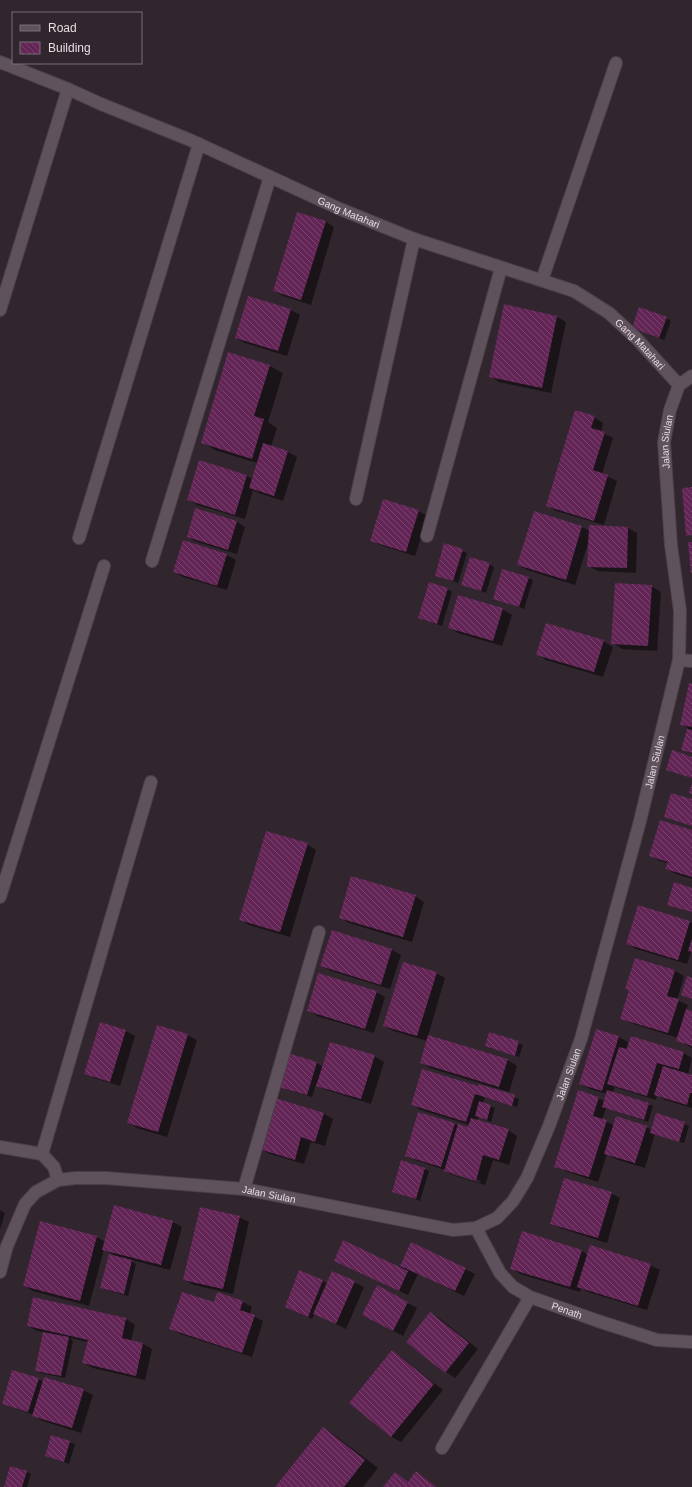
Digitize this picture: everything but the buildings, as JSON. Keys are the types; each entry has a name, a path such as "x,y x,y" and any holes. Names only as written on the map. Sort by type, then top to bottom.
{"street":[{"name":"Gang Matahari","path":"0,62 199,144 340,209 414,239 574,291 609,313 637,339 679,385"},
{"path":"542,280 616,63"},
{"path":"0,310 68,89"},
{"path":"79,538 199,144"},
{"path":"152,561 270,177"},
{"path":"356,499 414,239"},
{"path":"427,536 445,466 501,268"},
{"path":"679,385 692,376"},
{"name":"Jalan Siulan","path":"0,1272 7,1246 25,1204 36,1192 58,1180 106,1178 244,1189 454,1230 476,1228 497,1218 513,1201 527,1178 563,1089 581,1039 613,924 661,739 679,660 680,611 671,545 664,442 670,410 679,385"},
{"path":"0,897 104,566"},
{"path":"679,660 692,661"},
{"path":"42,1154 151,782"},
{"path":"244,1189 319,932"},
{"path":"0,1147 42,1154 54,1167 58,1180"},
{"name":"Penath","path":"476,1228 500,1273 513,1287 530,1297 657,1340 692,1342"},
{"path":"442,1448 530,1297"}]}
